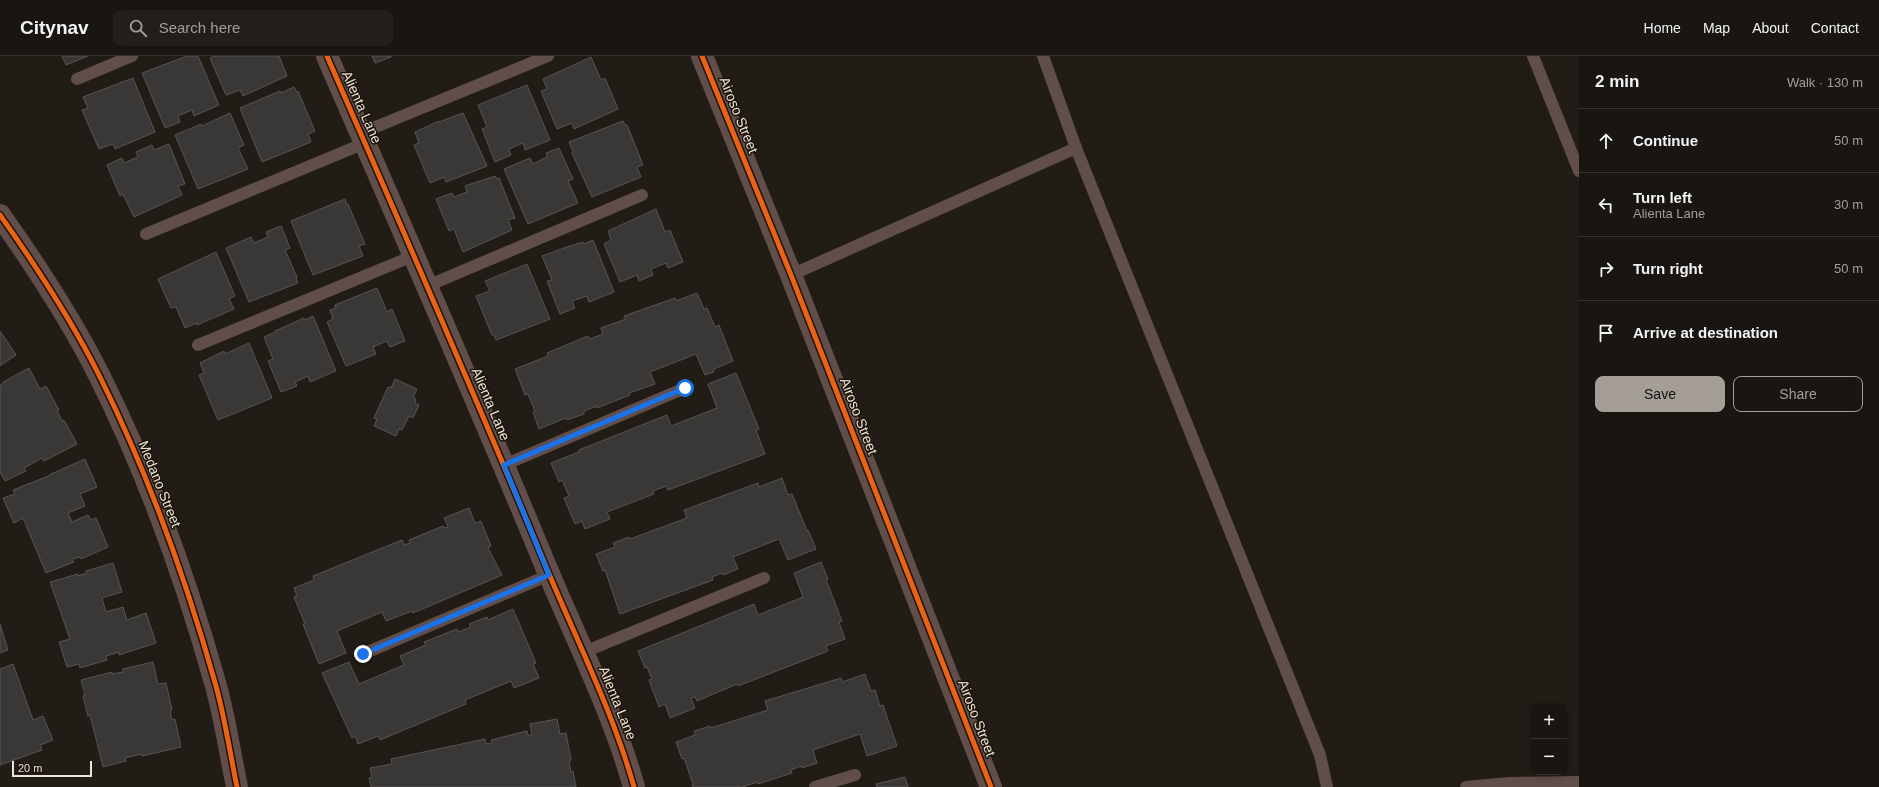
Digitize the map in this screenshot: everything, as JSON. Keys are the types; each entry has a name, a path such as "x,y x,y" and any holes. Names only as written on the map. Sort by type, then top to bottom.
{"street":[{"name":"Alienta Lane","path":"327,56 504,465 549,575 584,652 623,748 634,787"},
{"name":"Airoso Street","path":"702,56 791,275 991,787"},
{"name":"Medano Street","path":"0,215 65,314 98,374 160,510 179,566 216,687 237,787"}],"lane":[{"path":"77,79 132,56"},
{"path":"146,234 548,56"},
{"path":"1043,56 1076,148 1320,754 1327,787"},
{"path":"1533,56 1579,171"},
{"path":"791,275 1076,148"},
{"path":"427,286 642,195"},
{"path":"198,345 413,256"},
{"path":"504,465 685,388"},
{"path":"363,654 549,575"},
{"path":"584,652 764,578"},
{"path":"815,787 855,775"},
{"path":"1466,787 1509,782 1579,782"}],"building":[{"path":"62,56 88,56 66,65"},
{"path":"187,56 198,56 219,105 194,116 192,110 178,116 180,122 165,128 142,73"},
{"path":"214,56 279,56 287,76 243,96 240,90 226,95 210,58"},
{"path":"372,56 391,56 391,57 375,63"},
{"path":"591,57 601,80 605,78 618,109 574,129 572,123 557,129 541,91 547,89 543,79"},
{"path":"133,78 155,132 115,149 113,144 99,149 82,110 88,108 83,97"},
{"path":"527,85 550,140 525,150 523,143 509,149 511,155 495,162 482,129 487,127 478,105"},
{"path":"294,87 297,92 298,91 315,131 308,134 311,142 262,162 240,108 280,91 281,93"},
{"path":"230,113 244,145 238,148 248,169 198,189 175,135 201,124 202,126"},
{"path":"463,113 487,166 446,182 444,177 430,183 414,145 419,143 415,132 439,121"},
{"path":"623,121 625,125 627,125 643,165 637,167 641,177 592,197 572,153 573,152 569,142"},
{"path":"169,144 185,184 178,186 182,195 134,217 123,194 120,196 107,165 122,158 124,163 138,157 136,152 152,145 154,150"},
{"path":"559,148 573,179 568,181 578,203 528,224 504,169 530,158 533,164 547,157 546,153"},
{"path":"495,176 497,179 499,178 515,218 508,220 512,230 463,252 454,229 449,231 436,199 452,193 454,197 467,192 465,186"},
{"path":"345,199 365,244 359,246 363,256 313,275 291,221"},
{"path":"656,209 665,232 670,230 683,262 668,268 666,263 651,269 653,275 639,281 637,275 620,282 604,244 611,240 608,231"},
{"path":"281,226 290,248 285,250 297,277 298,283 249,302 226,248 251,237 254,243 268,237 266,232"},
{"path":"593,240 614,292 589,302 587,296 572,301 575,308 560,314 547,281 552,280 542,256"},
{"path":"216,252 235,296 229,299 234,309 197,325 197,323 185,328 176,307 171,308 158,279"},
{"path":"527,264 550,319 496,340 494,335 492,335 476,296 490,291 485,281"},
{"path":"377,288 387,312 392,309 405,341 390,347 387,341 373,347 376,354 346,366 327,322 333,319 330,310 336,308 335,305"},
{"path":"697,293 704,309 707,308 715,327 719,325 733,361 714,369 714,372 705,375 696,354 650,372 655,384 629,393 630,395 597,408 597,406 584,411 584,414 567,420 566,418 539,429 533,412 535,411 528,394 525,395 515,369 548,356 547,353 588,336 590,339 603,334 601,328 626,319 624,316 675,298 676,301"},
{"path":"313,316 336,371 310,382 308,376 295,382 297,386 281,392 268,361 273,359 264,337 304,318 305,320"},
{"path":"0,331 16,355 0,366"},
{"path":"249,343 272,398 218,420 199,375 204,373 200,363 224,351 225,354"},
{"path":"29,368 40,389 46,386 59,410 57,410 62,421 64,420 77,444 44,461 42,458 24,468 26,471 5,481 0,472 0,385"},
{"path":"736,373 759,429 756,430 765,454 668,490 666,486 653,491 654,494 607,512 610,519 585,529 582,521 575,524 564,498 569,496 562,480 559,482 551,463 579,452 579,450 667,415 671,426 717,408 708,384"},
{"path":"395,379 417,389 413,398 416,399 415,403 419,405 413,418 409,416 402,430 399,429 396,436 374,426 377,419 374,418 388,387 391,388"},
{"path":"85,459 97,487 80,494 85,506 68,513 72,522 88,515 91,520 96,518 108,547 81,559 80,557 72,559 74,562 46,573 23,518 14,523 3,498 15,494 13,490 51,475"},
{"path":"782,478 788,495 792,494 816,549 788,560 779,539 733,557 738,569 723,575 722,573 712,577 713,580 620,614 605,570 603,571 596,554 615,547 613,543 629,537 630,539 687,518 684,510 758,483 759,487"},
{"path":"469,508 475,523 481,521 491,546 488,548 502,575 413,613 412,611 386,621 382,612 337,631 346,653 319,664 294,597 297,596 294,588 314,580 313,576 402,540 404,545 410,543 409,540 443,526 444,528 448,527 444,518"},
{"path":"821,562 828,579 826,580 842,621 839,622 845,639 826,646 828,651 738,686 737,684 697,701 695,697 691,698 695,708 670,718 665,704 659,707 649,680 652,679 647,667 645,668 638,651 754,604 758,615 803,597 794,573"},
{"path":"113,563 122,592 102,598 106,612 123,607 127,620 146,613 156,643 119,655 119,652 106,656 107,660 80,668 79,664 67,667 59,642 70,639 50,582 78,574 78,576 87,573 86,571"},
{"path":"513,609 536,663 533,664 539,678 514,688 511,681 465,700 466,704 380,740 378,736 358,744 355,736 352,738 322,673 349,662 359,684 404,665 400,656 426,645 424,642 457,629 458,632 471,627 469,624 487,617 488,620"},
{"path":"0,624 8,650 0,653"},
{"path":"153,662 158,684 166,683 172,710 170,711 172,720 175,719 181,747 142,756 141,754 125,758 126,761 103,767 90,715 88,716 81,680 112,672 112,674 123,672 123,669"},
{"path":"13,664 33,720 43,716 53,740 40,745 42,750 0,765 0,669"},
{"path":"865,674 871,691 875,690 880,706 883,705 897,746 867,756 860,734 813,750 817,763 802,768 801,766 791,770 792,773 758,784 757,782 742,787 693,787 684,758 682,759 676,742 695,735 694,731 710,726 711,728 768,710 765,701 841,678 842,682"},
{"path":"557,719 560,734 566,733 571,760 569,761 571,772 573,771 576,787 371,787 369,778 372,777 370,768 392,764 391,759 485,739 486,744 492,743 491,740 527,731 528,735 532,735 530,724"},
{"path":"905,777 908,787 877,787 876,784"}],"cycle path":[{"path":"327,56 464,371 604,701 634,787"},
{"path":"702,56 791,275 991,787"},
{"path":"0,215 52,293 88,354 117,413 150,489 179,567 216,686 237,787"}],"route":[{"path":"363,654 549,575 504,465 685,388"}]}
